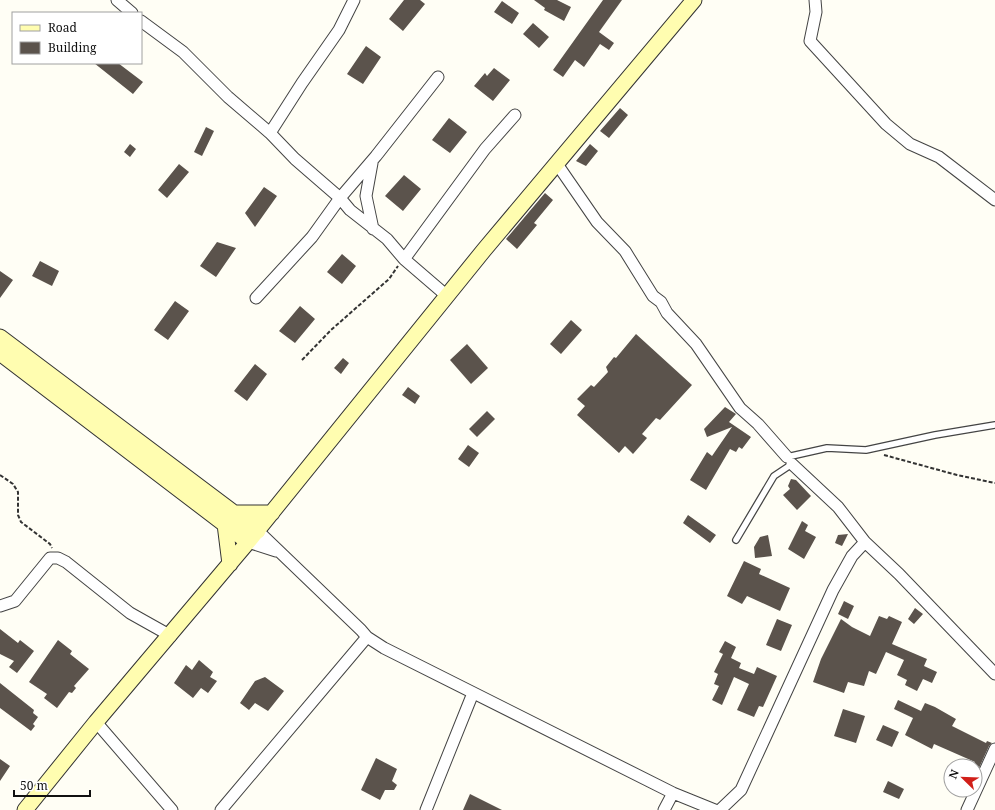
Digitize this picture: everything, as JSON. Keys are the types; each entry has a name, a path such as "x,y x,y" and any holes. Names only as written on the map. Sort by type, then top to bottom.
{"main road":[{"path":"25,810 96,722 171,636 253,537 447,296 694,0"},
{"path":"0,337 47,380 253,537"},
{"path":"0,353 47,380"},
{"path":"230,519 272,513"},
{"path":"230,519 230,564"}],"street":[{"path":"118,0 131,12"},
{"path":"270,134 302,83 339,30 354,0"},
{"path":"815,0 816,12 810,41 836,68 838,74 857,91 886,124 910,144 939,157 995,200"},
{"path":"142,22 183,52 228,97 340,198 350,210 447,296"},
{"path":"256,298 312,237 340,198 372,161 438,77"},
{"path":"404,258 485,149 515,115"},
{"path":"372,161 366,196 373,229"},
{"path":"557,164 597,222 625,251 653,296 661,302 667,313 696,344 740,408 758,424 790,461 838,507 864,542 899,574 995,674"},
{"path":"253,537 278,551 367,637 384,648 673,793 715,810"},
{"path":"720,810 741,790 833,590 852,556 864,542"},
{"path":"0,606 15,601 50,558 54,557 66,562 130,613 171,636"},
{"path":"221,810 367,637"},
{"path":"426,810 473,693"},
{"path":"96,722 172,810"},
{"path":"967,810 995,750"},
{"path":"664,810 673,793"}],"lane":[{"path":"736,540 774,476 790,461 827,448 866,450 935,435 995,425"}],"path":[{"path":"302,360 331,330 389,279 404,258"},
{"path":"866,450 995,483"},
{"path":"0,475 13,484 18,492 18,515 21,522 50,544 54,557"}],"building":[{"path":"404,0 420,0 425,4 403,31 389,19"},
{"path":"534,0 557,0 571,7 564,21 544,10 545,8"},
{"path":"603,0 622,0 599,32 614,43 609,50 600,44 584,67 575,60 563,77 553,70"},
{"path":"502,1 519,13 512,24 494,12"},
{"path":"533,23 549,37 539,48 523,34"},
{"path":"366,46 381,57 363,84 347,74"},
{"path":"95,64 119,64 143,82 133,94"},
{"path":"494,68 510,80 493,101 474,86 485,73 487,76"},
{"path":"620,108 628,115 609,138 600,131"},
{"path":"449,118 467,132 450,153 432,140"},
{"path":"206,127 214,131 202,156 194,152"},
{"path":"130,144 136,149 130,157 124,152"},
{"path":"590,144 598,151 586,166 576,161"},
{"path":"179,164 189,172 167,198 158,190"},
{"path":"404,175 421,189 403,211 385,196"},
{"path":"264,187 277,196 255,227 245,213"},
{"path":"545,193 553,200 534,223 537,225 517,249 506,239"},
{"path":"217,242 236,248 216,277 200,266"},
{"path":"342,254 356,266 342,284 327,272"},
{"path":"40,261 59,271 52,286 32,276"},
{"path":"0,271 13,280 0,298"},
{"path":"175,301 189,311 168,340 154,330"},
{"path":"300,306 315,319 295,343 279,331"},
{"path":"571,320 582,330 561,354 550,344"},
{"path":"636,334 692,385 660,420 656,418 642,434 647,438 633,454 625,446 619,453 577,415 585,406 577,399 591,385 594,387 608,372 606,367 614,357 616,358"},
{"path":"467,344 488,368 471,384 450,360"},
{"path":"343,358 349,363 341,374 334,368"},
{"path":"255,364 267,374 247,401 234,391"},
{"path":"408,387 420,396 415,404 402,395"},
{"path":"725,407 736,414 729,422 751,437 742,449 739,447 736,452 730,449 706,490 690,480 707,452 712,456 732,427 707,437 704,429"},
{"path":"487,411 495,419 477,437 469,429"},
{"path":"468,445 479,453 469,467 458,459"},
{"path":"791,479 796,480 811,496 797,510 783,495 790,489 788,486"},
{"path":"688,515 716,535 710,543 683,523"},
{"path":"802,521 808,525 805,531 816,537 804,559 788,549"},
{"path":"848,534 842,546 835,543 838,535"},
{"path":"768,535 772,556 755,558 754,547 760,537"},
{"path":"744,561 761,569 759,574 790,588 780,611 747,596 742,604 727,596"},
{"path":"844,601 854,606 848,619 838,614"},
{"path":"915,608 923,614 914,624 908,619"},
{"path":"879,616 887,619 889,616 902,622 892,644 927,659 924,666 937,672 932,683 923,679 917,691 905,685 907,680 897,675 904,660 886,652 876,674 869,671 864,686 848,682 844,693 813,682 821,659 841,619 852,627 870,636"},
{"path":"777,619 792,625 781,651 766,645"},
{"path":"0,629 18,643 20,640 34,651 17,673 9,667 14,661 0,654"},
{"path":"58,640 72,651 70,654 89,669 74,686 76,688 72,693 69,692 57,708 44,698 47,694 29,682"},
{"path":"725,641 736,647 731,658 741,663 739,668 754,674 757,667 777,676 763,707 759,706 754,717 737,710 749,684 734,677 722,705 712,700 719,686 714,684 718,674 714,672 723,654 719,652"},
{"path":"199,660 213,672 210,677 217,681 208,693 201,688 193,698 174,683 186,665 192,670"},
{"path":"265,677 284,691 268,711 255,703 249,710 240,703 255,681"},
{"path":"0,683 34,710 33,713 38,717 33,724 35,726 31,731 0,708"},
{"path":"898,700 921,711 925,703 956,719 952,726 986,743 987,741 992,743 983,759 966,758 934,744 932,749 905,735 913,718 894,709"},
{"path":"843,709 865,716 856,743 834,736"},
{"path":"883,725 899,732 892,747 876,740"},
{"path":"376,758 397,769 392,781 397,785 394,790 385,790 380,800 361,790"},
{"path":"0,759 10,766 0,781"},
{"path":"888,781 904,789 899,799 883,792"},
{"path":"470,794 502,810 463,810"}]}
